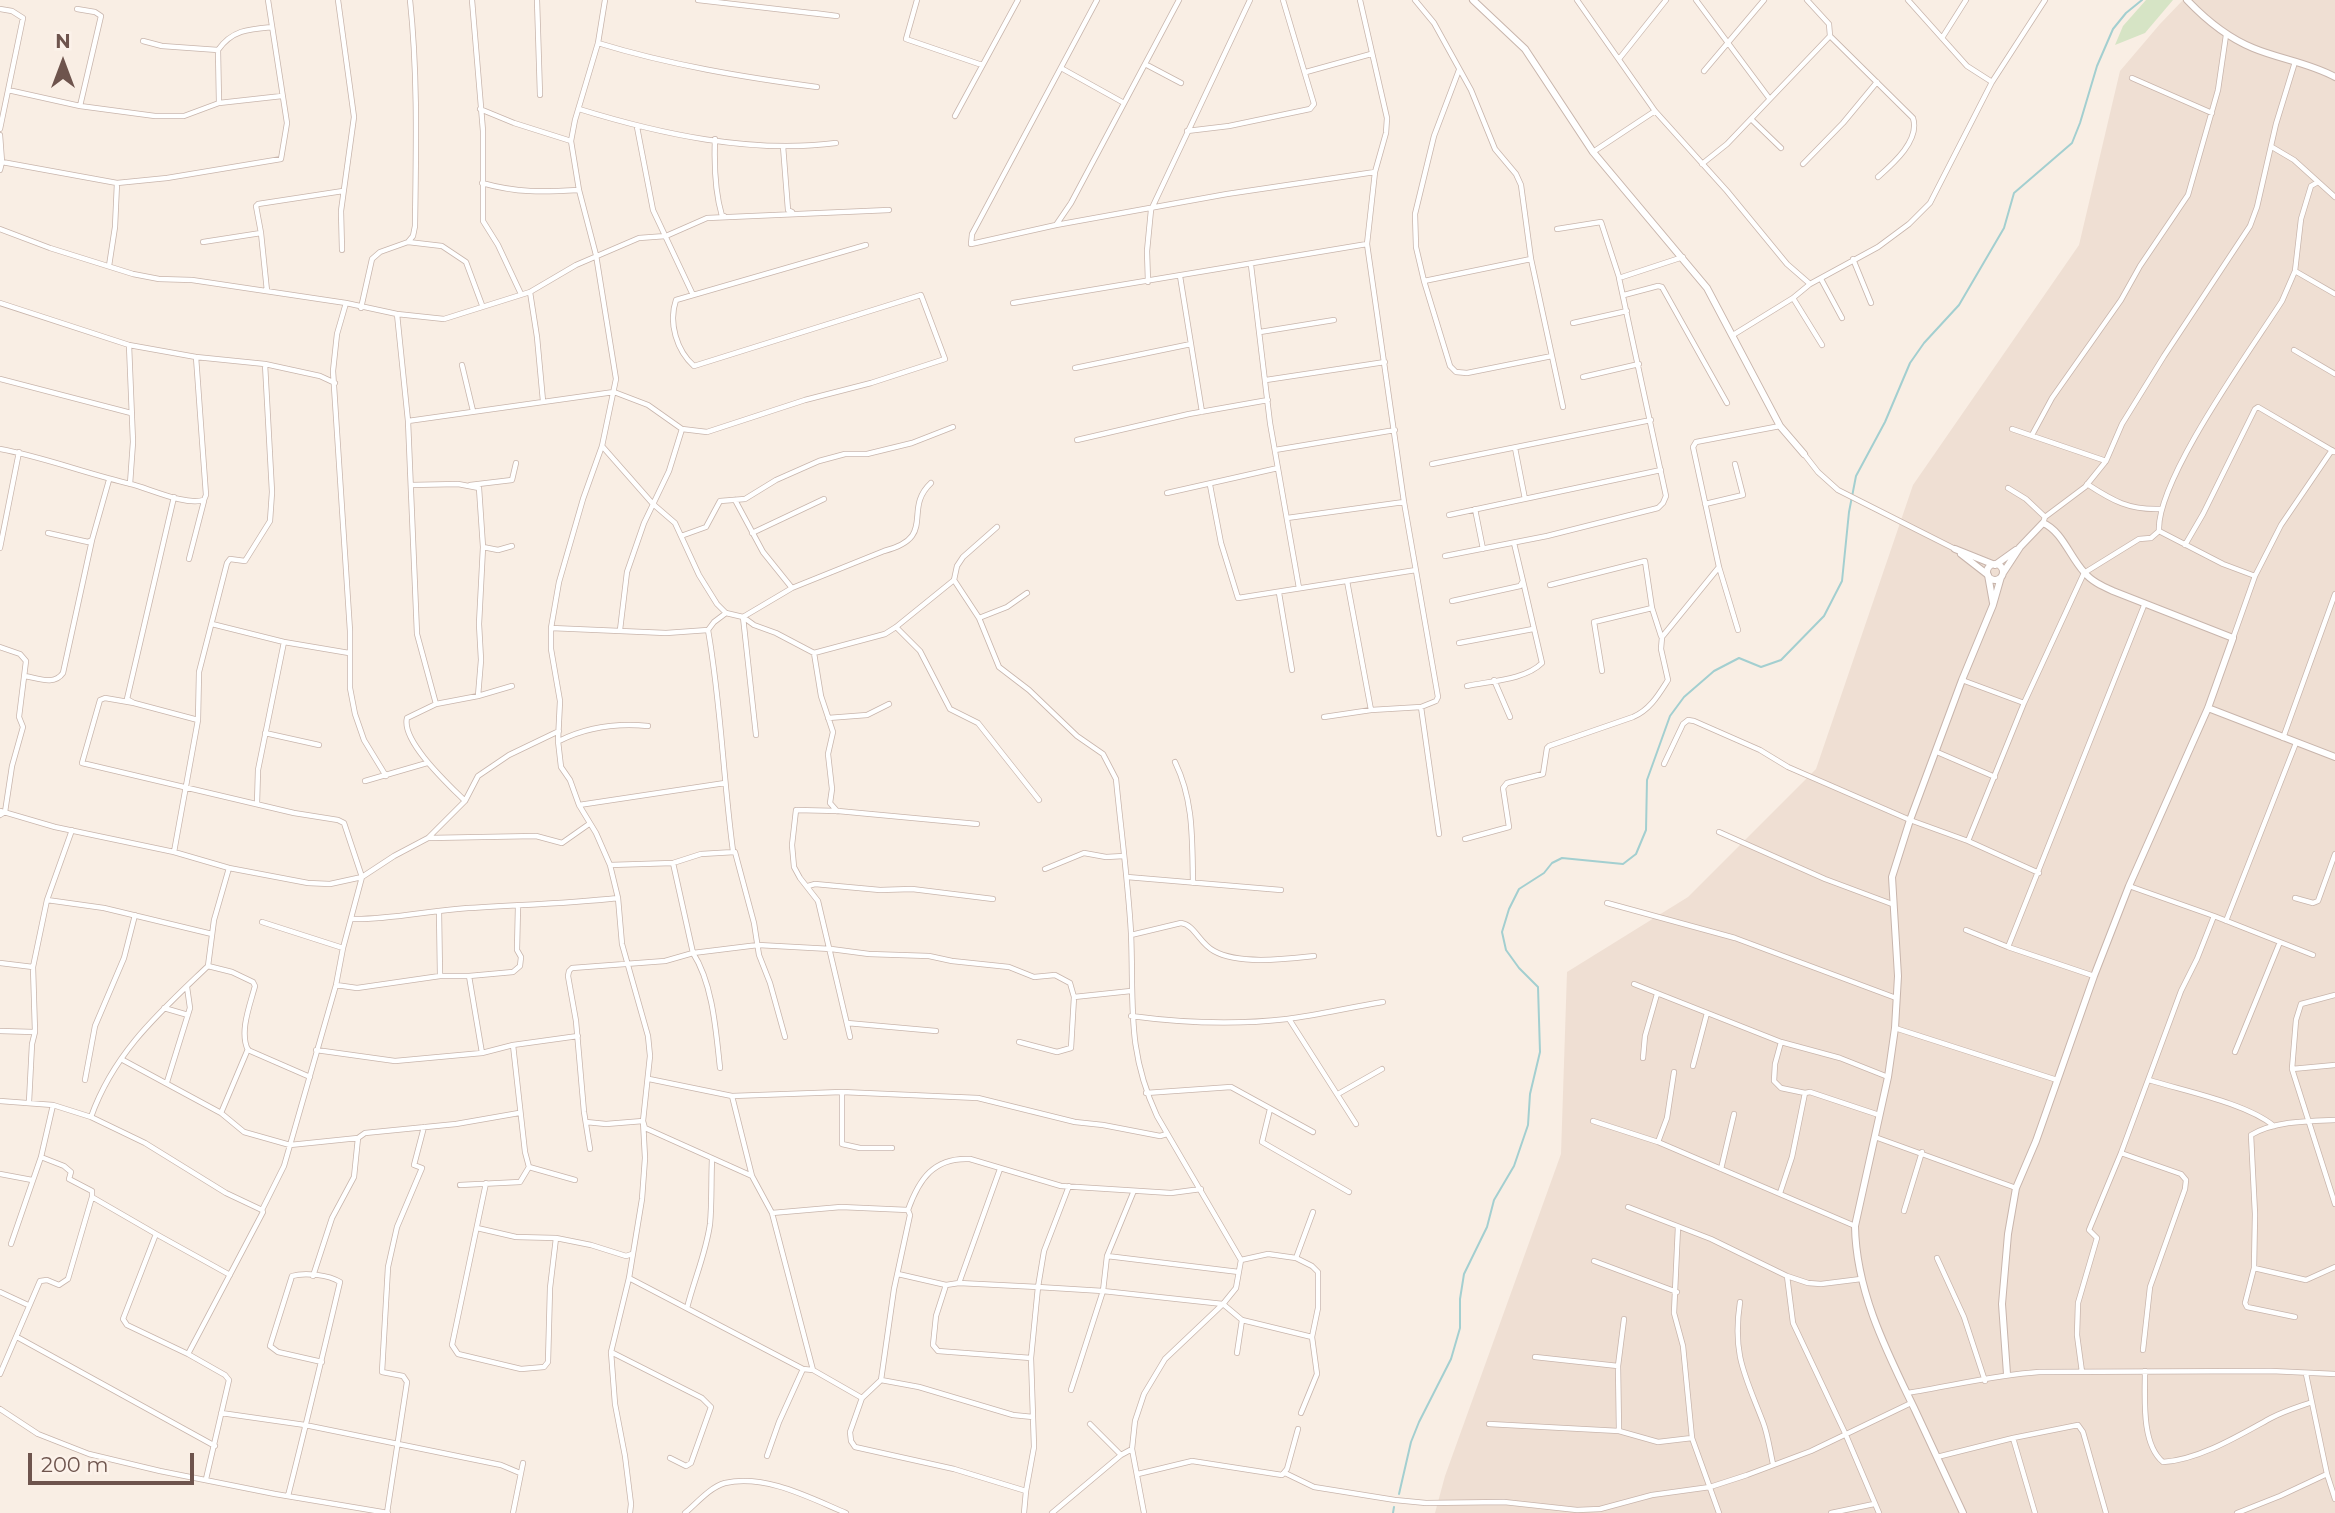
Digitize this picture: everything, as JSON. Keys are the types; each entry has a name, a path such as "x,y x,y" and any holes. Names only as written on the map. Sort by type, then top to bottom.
{"street":[{"path":"2,162 117,183 167,178 281,159 287,124 268,0"},
{"path":"338,0 354,117 341,211 342,250"},
{"path":"408,242 413,236 415,226 416,129 416,78 410,0"},
{"path":"472,0 482,131 483,221 498,245 521,294"},
{"path":"537,0 540,95"},
{"path":"605,0 598,43 571,141 579,190 596,255 615,379 614,393 602,446 583,499 559,582 551,628 560,701 558,741 561,767 570,780 579,805 596,832 610,865 618,898 622,944 648,1036 650,1056 643,1121 645,1158 642,1199 629,1278 611,1352 615,1404 625,1456 630,1513"},
{"path":"698,0 837,16 814,13"},
{"path":"917,0 906,39 982,65"},
{"path":"955,116 1018,0"},
{"path":"1097,0 972,234 971,244 1056,225 1152,210 1227,194 1375,173"},
{"path":"1056,225 1071,203 1178,0"},
{"path":"1148,282 1147,251 1152,210 1251,0"},
{"path":"1187,131 1229,126 1310,109 1314,104 1283,0"},
{"path":"1324,717 1371,710 1421,707 1436,701 1438,697 1404,502 1367,244 1375,173 1386,133 1387,118 1360,0"},
{"path":"1415,0 1434,23 1471,90 1494,149 1516,174 1521,186 1531,259 1563,407"},
{"path":"1473,0 1525,49 1593,152 1707,288 1780,426 1818,472 1838,490 1881,513 1955,549 2001,567 2002,575"},
{"path":"1577,0 1655,111 1757,226 1787,264 1810,284"},
{"path":"1619,58 1665,0"},
{"path":"1696,0 1769,98"},
{"path":"1704,71 1764,0"},
{"path":"1807,0 1829,24 1830,36 1913,118 1915,132 1890,166 1878,177"},
{"path":"1908,0 1967,66 1992,82"},
{"path":"1942,38 1966,0"},
{"path":"1733,335 1793,298 1810,284 1888,239 1909,224 1930,203 1992,82 2045,0"},
{"path":"2187,0 2226,35 2252,48 2335,77"},
{"path":"0,9 12,11 23,18 0,129"},
{"path":"77,9 101,16 80,106"},
{"path":"219,103 218,50 226,38 240,30 272,27"},
{"path":"2032,435 2052,398 2121,300 2140,266 2188,195 2218,90 2226,35"},
{"path":"1702,164 1727,144 1830,36"},
{"path":"143,41 162,46 218,50"},
{"path":"598,43 641,56 723,74 817,87"},
{"path":"1306,72 1371,54"},
{"path":"1964,1513 1878,1330 1861,1279 1856,1248 1855,1226 1888,1077 1895,1028 1898,955 1892,877 1910,820 1993,605 2002,575 2020,547 2044,520 2087,484 2106,461 2122,424 2250,226 2295,62"},
{"path":"1144,64 1181,83"},
{"path":"1060,68 1124,103"},
{"path":"1459,70 1434,136 1415,214 1416,247 1450,366 1456,372 1466,373 1552,356"},
{"path":"2132,78 2211,113"},
{"path":"1803,164 1843,123 1877,82"},
{"path":"8,90 80,106 155,116 184,116 219,103 282,96"},
{"path":"480,108 514,123 571,141"},
{"path":"579,109 637,127 715,139 783,146 836,143"},
{"path":"1593,152 1655,111"},
{"path":"1751,119 1781,148"},
{"path":"637,127 653,210 693,295"},
{"path":"0,135 0,170"},
{"path":"715,139 720,208 722,216 730,217"},
{"path":"783,146 788,210 795,214"},
{"path":"2272,147 2294,160 2335,197"},
{"path":"1968,841 2024,704 2084,573 2140,539 2151,538 2159,531 2161,509 2175,475 2204,421 2282,301 2295,271 2301,219 2311,186 2318,182"},
{"path":"108,266 115,227 117,183"},
{"path":"482,183 509,191 530,193 579,190"},
{"path":"267,291 257,204 343,191"},
{"path":"0,229 50,248 159,279 192,280 346,303 397,314 444,319 530,292 596,255 639,238 666,236 707,218 889,210"},
{"path":"1445,556 1514,543 1658,508 1666,496 1624,295 1601,222 1557,229"},
{"path":"203,242 261,233"},
{"path":"362,307 372,258 380,252 408,242 442,246 466,262 482,305"},
{"path":"1013,303 1367,244"},
{"path":"408,421 614,393 648,405 682,429 696,432 716,430 805,400 871,383 945,359 921,295 694,366 681,353 672,317 676,300 866,246"},
{"path":"1619,278 1683,257"},
{"path":"1424,281 1531,259"},
{"path":"1853,259 1871,303"},
{"path":"1251,264 1275,450 1299,588"},
{"path":"2295,271 2335,294"},
{"path":"1180,276 1202,412"},
{"path":"1821,279 1842,318"},
{"path":"1624,295 1662,287 1727,403"},
{"path":"530,292 543,401"},
{"path":"1793,298 1822,345"},
{"path":"0,303 129,345 196,358 265,364 320,376 335,383"},
{"path":"346,303 337,334 333,371 351,631 350,688 364,740 386,776"},
{"path":"1573,323 1627,311"},
{"path":"397,314 408,421 417,634 436,704"},
{"path":"1260,332 1334,320"},
{"path":"1075,368 1191,344"},
{"path":"129,345 133,442 131,484"},
{"path":"2294,350 2335,374"},
{"path":"188,559 206,495 196,358"},
{"path":"1266,380 1385,362"},
{"path":"174,852 198,720 200,672 227,562 230,559 245,561 271,521 272,492 265,364"},
{"path":"1583,377 1639,364"},
{"path":"462,365 473,411"},
{"path":"320,376 333,371"},
{"path":"0,379 131,413"},
{"path":"1077,440 1268,400"},
{"path":"2007,1374 2002,1304 2008,1234 2016,1188 2036,1141 2129,886 2208,708 2255,576 2281,525 2334,451 2258,407 2185,545"},
{"path":"1432,464 1651,420"},
{"path":"1738,630 1719,567 1705,505 1694,453 1696,442 1780,426"},
{"path":"681,536 706,527 720,501 745,499 776,480 819,461 845,454 867,454 912,443 953,427"},
{"path":"620,630 627,572 669,471 682,429"},
{"path":"2012,429 2106,461"},
{"path":"1275,450 1395,430"},
{"path":"602,446 653,505 675,523 699,575 717,604 726,613 743,617 754,625 814,653 885,634 896,627 954,580 957,566 963,557 997,527"},
{"path":"1515,448 1525,499"},
{"path":"0,449 19,452 174,497 199,502 204,500"},
{"path":"0,548 19,452"},
{"path":"411,485 465,485 512,480 516,463"},
{"path":"1705,505 1743,495 1735,464"},
{"path":"1167,493 1278,468"},
{"path":"1449,515 1661,470"},
{"path":"25,676 53,681 59,679 63,673 92,540 110,480"},
{"path":"743,617 792,588 907,542 917,529 919,499 931,483"},
{"path":"2087,484 2120,504 2146,510 2161,509"},
{"path":"465,485 479,488 480,528 484,547 478,696"},
{"path":"1210,485 1221,543 1238,598 1416,570"},
{"path":"2008,488 2026,499 2059,536 2084,573 2095,582 2233,638"},
{"path":"134,703 127,698 127,694 174,497"},
{"path":"752,533 824,499"},
{"path":"735,500 763,552 792,588"},
{"path":"1287,518 1404,502"},
{"path":"1475,509 1483,549"},
{"path":"2159,531 2223,564 2255,576"},
{"path":"48,533 88,542 92,540"},
{"path":"1467,686 1521,674 1542,663 1514,543"},
{"path":"484,547 498,550 512,546"},
{"path":"1993,605 1989,568 2020,547"},
{"path":"1955,549 1995,580 2002,575"},
{"path":"1465,839 1509,827 1503,788 1507,783 1543,774 1549,746 1641,714 1654,702 1668,680 1661,649 1662,637 1652,608 1645,561 1550,585"},
{"path":"1662,637 1719,567"},
{"path":"954,580 979,618 999,667 1029,690 1077,736 1103,754 1111,766 1116,779 1127,877 1131,935 1131,1016 1138,1068 1146,1093 1167,1134 1241,1260 1236,1288 1223,1304 1165,1359 1144,1394 1135,1421 1132,1449 1144,1513"},
{"path":"1348,581 1371,710"},
{"path":"1452,601 1513,589 1523,581"},
{"path":"979,618 1007,607 1027,593"},
{"path":"1279,593 1292,670"},
{"path":"2283,738 2335,594"},
{"path":"2008,947 2145,602"},
{"path":"1602,671 1594,622 1652,608"},
{"path":"726,613 713,622 708,630 716,673 733,851 737,855 758,945 785,1037"},
{"path":"743,617 755,735"},
{"path":"212,624 284,642 349,653"},
{"path":"896,627 920,651 950,709 978,723 1039,800"},
{"path":"551,628 666,633 708,630"},
{"path":"1459,643 1533,629"},
{"path":"257,804 258,770 284,642"},
{"path":"0,648 25,657 19,717 23,726 2,813 174,852 229,869 307,883 330,884 362,877 428,838 465,801 478,776 509,755 559,732"},
{"path":"814,653 821,696 833,732 828,754 832,789 830,803 838,811"},
{"path":"1494,680 1510,717"},
{"path":"1962,680 2024,704"},
{"path":"465,801 427,764 405,722 407,718 436,704 512,686"},
{"path":"188,1354 263,1212 262,1209 284,1166 336,985 362,877 344,823 82,763 102,698 134,703 198,720"},
{"path":"828,718 867,715 889,704"},
{"path":"1421,707 1439,834"},
{"path":"2208,708 2335,757"},
{"path":"1664,764 1684,724 1688,719 1694,720 1760,750 1788,767 2039,873"},
{"path":"558,741 577,732 624,724 648,726"},
{"path":"265,733 318,745"},
{"path":"2225,921 2296,743"},
{"path":"1937,752 1995,777"},
{"path":"1175,762 1185,781 1190,804 1193,883"},
{"path":"365,781 427,764"},
{"path":"579,805 725,783"},
{"path":"850,1037 818,901 800,878 793,859 794,814 799,809 838,811 977,824"},
{"path":"428,838 536,836 562,843 589,824"},
{"path":"29,1102 35,1032 33,967 47,900 72,830"},
{"path":"1719,832 1825,879 1892,904"},
{"path":"610,865 673,863 701,854 733,851"},
{"path":"1045,869 1084,853 1106,857 1124,856"},
{"path":"2295,898 2313,903 2318,901 2335,854"},
{"path":"673,863 693,953 714,1013 720,1068"},
{"path":"91,1117 96,1102 121,1059 153,1017 208,966 212,934 229,869"},
{"path":"1127,877 1281,890"},
{"path":"808,887 815,884 880,891 912,889 993,898"},
{"path":"2129,886 2313,955"},
{"path":"351,919 381,920 439,912 618,898"},
{"path":"47,900 135,915 212,934"},
{"path":"1606,903 1735,938 1896,998"},
{"path":"336,985 357,988 440,975 469,976 513,972 520,966 521,957 517,950 518,906"},
{"path":"439,912 440,975"},
{"path":"85,1080 95,1026 124,958 135,915"},
{"path":"2082,1372 2077,1335 2078,1303 2097,1238 2089,1230 2149,1080 2180,991 2197,959 2214,916"},
{"path":"262,922 343,948"},
{"path":"1131,935 1161,930 1181,923 1194,929 1201,942 1216,953 1276,960 1314,956"},
{"path":"1966,930 2094,976"},
{"path":"2235,1052 2280,942"},
{"path":"590,1149 569,971 572,968 665,961 693,953 758,945 929,956 1009,967 1034,977 1055,975 1070,982 1074,997 1071,1048 1056,1052 1019,1042"},
{"path":"0,964 33,967"},
{"path":"208,966 232,972 253,982 255,986 245,1034 248,1048 221,1113"},
{"path":"469,976 482,1053"},
{"path":"1634,984 1781,1042 1840,1058 1888,1077"},
{"path":"167,1083 190,1008 187,986"},
{"path":"1074,997 1131,991"},
{"path":"1643,1058 1645,1036 1657,994"},
{"path":"2335,995 2301,1004 2296,1020 2292,1069 2335,1204"},
{"path":"1131,1016 1177,1022 1241,1022 1289,1018 1383,1002"},
{"path":"164,1008 188,1015"},
{"path":"1693,1066 1707,1013"},
{"path":"1289,1018 1356,1124"},
{"path":"846,1023 936,1031"},
{"path":"1895,1028 2057,1080"},
{"path":"0,1031 35,1032"},
{"path":"316,1050 395,1061 482,1053 513,1045 578,1036"},
{"path":"1781,1042 1774,1081 1781,1088 1810,1092 1880,1115"},
{"path":"460,1185 520,1182 529,1167 524,1152 513,1045"},
{"path":"248,1048 310,1077"},
{"path":"121,1059 221,1113 244,1132 290,1145 358,1138 365,1133 519,1113"},
{"path":"2292,1069 2335,1065"},
{"path":"1338,1094 1382,1069"},
{"path":"1658,1142 1667,1118 1674,1072"},
{"path":"649,1079 732,1096 842,1092 978,1098 1074,1122 1160,1136 1167,1134"},
{"path":"2149,1080 2242,1109 2274,1126"},
{"path":"1146,1093 1231,1087 1313,1132"},
{"path":"842,1092 842,1144 860,1148 892,1148"},
{"path":"1780,1193 1792,1157 1805,1093"},
{"path":"732,1096 752,1176 772,1213 813,1370"},
{"path":"0,1101 53,1105 91,1117 145,1143 226,1193 262,1209"},
{"path":"11,1244 41,1157 53,1105"},
{"path":"1270,1109 1262,1142 1349,1192"},
{"path":"1721,1169 1734,1114"},
{"path":"2295,1317 2247,1307 2245,1303 2254,1268 2255,1214 2250,1139 2254,1132 2274,1126 2335,1120"},
{"path":"586,1122 606,1124 643,1121"},
{"path":"643,1121 645,1128 752,1176"},
{"path":"1593,1121 1658,1142 1855,1226"},
{"path":"0,1409 38,1434 89,1454 160,1471 388,1513 407,1381 403,1376 382,1372 388,1267 397,1227 422,1168 414,1165 424,1127"},
{"path":"1874,1137 1922,1152 2016,1188"},
{"path":"313,1276 332,1217 354,1177 358,1138"},
{"path":"1904,1211 1922,1152"},
{"path":"2121,1153 2180,1174 2186,1180 2150,1287 2143,1350"},
{"path":"0,1374 28,1306 42,1280 59,1285 68,1279 92,1197 92,1191 69,1179 71,1172 64,1166 41,1157"},
{"path":"1026,1491 954,1469 855,1447 851,1441 850,1432 862,1398 881,1380 908,1210 920,1184 933,1168 958,1158 1069,1186 1133,1193 1171,1193 1201,1188"},
{"path":"687,1308 696,1273 702,1262 709,1226 712,1159"},
{"path":"529,1167 575,1180"},
{"path":"959,1283 1000,1168"},
{"path":"0,1174 32,1180"},
{"path":"486,1183 452,1345 458,1354 521,1369 544,1367 548,1362 550,1288 556,1238"},
{"path":"1024,1513 1034,1447 1031,1358 1038,1287 1044,1251 1069,1186"},
{"path":"1071,1390 1103,1291 1107,1256 1133,1193"},
{"path":"92,1197 230,1275"},
{"path":"1628,1207 1711,1239 1787,1276 1808,1283 1861,1279"},
{"path":"772,1213 841,1208 908,1210"},
{"path":"1296,1258 1313,1212"},
{"path":"1678,1227 1674,1313 1683,1346 1692,1438 1718,1513"},
{"path":"477,1228 516,1237 556,1238 626,1256 632,1254"},
{"path":"156,1234 124,1315 124,1322 188,1354 229,1380 206,1479"},
{"path":"1241,1260 1268,1254 1296,1258 1318,1272 1318,1308 1312,1337 1317,1374 1301,1413"},
{"path":"626,1256 631,1265"},
{"path":"1107,1256 1239,1272"},
{"path":"1937,1258 1964,1317 1985,1381"},
{"path":"1594,1261 1677,1292"},
{"path":"2254,1268 2306,1280 2335,1267"},
{"path":"898,1274 946,1285 959,1283 1103,1291 1223,1304 1241,1320 1312,1337"},
{"path":"288,1496 322,1362 340,1282 313,1276 292,1276 271,1346 278,1352 322,1362"},
{"path":"1787,1276 1793,1323 1879,1513"},
{"path":"629,1278 803,1369 813,1370 862,1398"},
{"path":"946,1285 936,1316 933,1345 938,1351 1031,1358"},
{"path":"0,1292 28,1306"},
{"path":"1740,1302 1736,1328 1739,1360 1763,1421 1773,1464"},
{"path":"1619,1431 1618,1366 1624,1319"},
{"path":"1237,1353 1241,1320"},
{"path":"16,1336 215,1446"},
{"path":"611,1352 702,1398 711,1407 691,1463 686,1466 670,1458"},
{"path":"1535,1357 1618,1366"},
{"path":"767,1457 779,1422 803,1369"},
{"path":"2145,1371 2146,1422 2155,1454 2163,1462 2181,1460 2231,1440 2272,1418 2312,1402"},
{"path":"1906,1393 1985,1381 2007,1374 2145,1371 2335,1374"},
{"path":"2306,1374 2327,1474 2335,1499"},
{"path":"881,1380 919,1387 1013,1415 1033,1417"},
{"path":"1138,1474 1192,1461 1278,1475 1285,1473 1314,1487 1395,1500 1426,1503 1504,1503 1577,1510 1611,1508 1653,1495 1710,1487 1811,1451 1911,1403"},
{"path":"221,1413 304,1425 501,1465 520,1473"},
{"path":"1090,1424 1121,1455"},
{"path":"1489,1424 1619,1431 1639,1435 1654,1442 1692,1438"},
{"path":"1937,1457 2013,1437 2078,1425 2083,1432 2106,1513"},
{"path":"1285,1473 1298,1429"},
{"path":"2013,1437 2035,1513"},
{"path":"1052,1513 1121,1455 1132,1449"},
{"path":"513,1513 523,1463"},
{"path":"2237,1513 2327,1474"},
{"path":"685,1513 723,1483 745,1482 766,1484 795,1492 846,1513"},
{"path":"1831,1513 1875,1504"}],"shaded area":[{"path":"2183,0 2335,0 2335,1513 1435,1513 1445,1476 1561,1154 1567,972 1688,897 1816,769 1913,485 2079,245 2120,71"}],"green space":[{"path":"2146,0 2173,0 2145,33 2115,45 2123,26"}],"waterway":[{"path":"1399,1494 1411,1442 1451,1359 1460,1328 1460,1299 1464,1274 1487,1227 1494,1200 1514,1166 1528,1125 1530,1094 1540,1052 1538,987 1506,950 1502,932 1509,909 1519,889 1562,858 1623,864 1636,854 1646,830 1647,780 1670,716 1684,697 1714,671 1739,658 1761,667 1781,660 1824,616 1842,581 1849,512 1856,476 1885,422 1910,363 1924,343 1959,305 2004,228 2014,193 2072,143 2097,66 2113,29 2126,13 2142,0"},
{"path":"1393,1513 1394,1507"}]}
